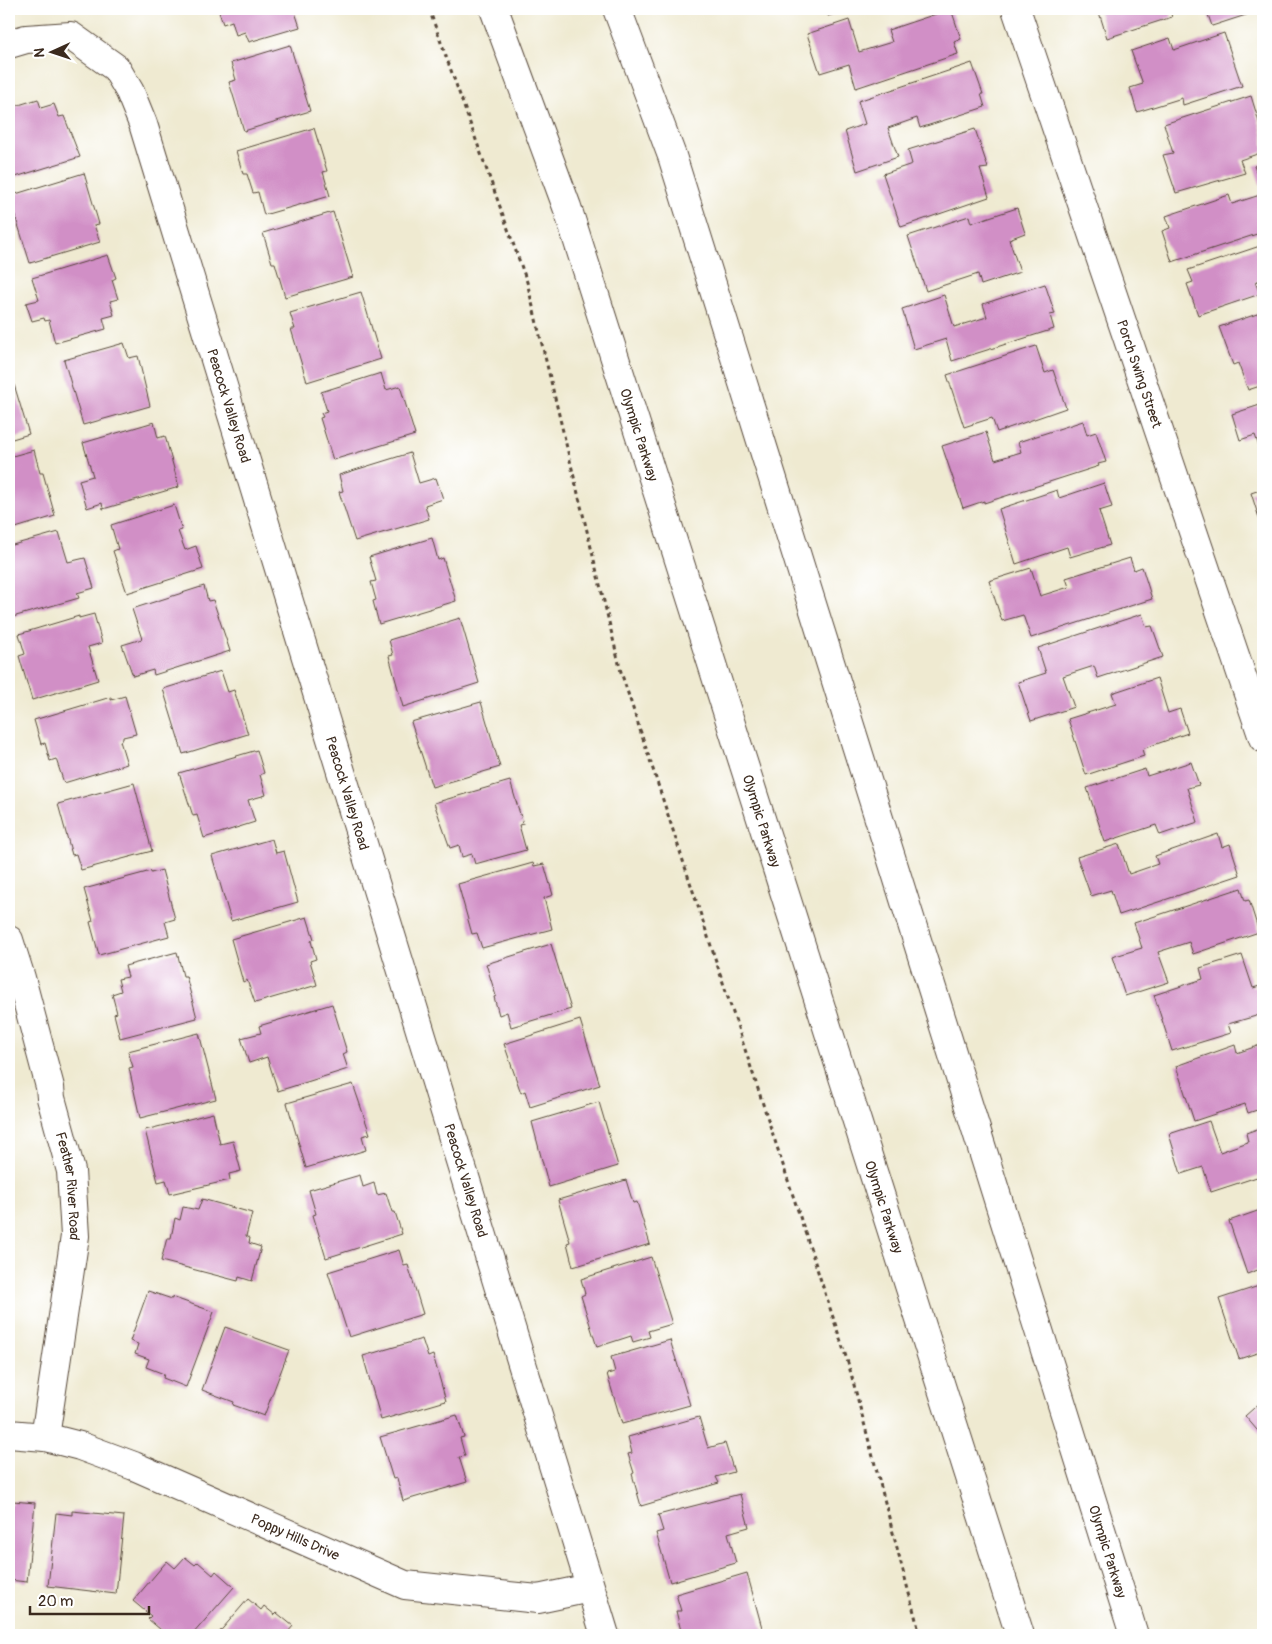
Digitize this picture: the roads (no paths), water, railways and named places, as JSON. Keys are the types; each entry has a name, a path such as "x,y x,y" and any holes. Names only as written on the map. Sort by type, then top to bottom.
{"street":[{"name":"Olympic Parkway","path":"494,9 567,207 1020,1635"},
{"name":"Olympic Parkway","path":"617,9 672,156 1134,1635"},
{"name":"Porch Swing Street","path":"1016,9 1263,738"},
{"name":"Peacock Valley Road","path":"9,44 26,39 71,36 116,68 130,92 140,116 605,1635"},
{"name":"Feather River Road","path":"9,940 21,978 71,1171 75,1236 45,1437"},
{"name":"Poppy Hills Drive","path":"9,1434 45,1437 80,1446 134,1466 405,1585 538,1599 590,1588"}]}
